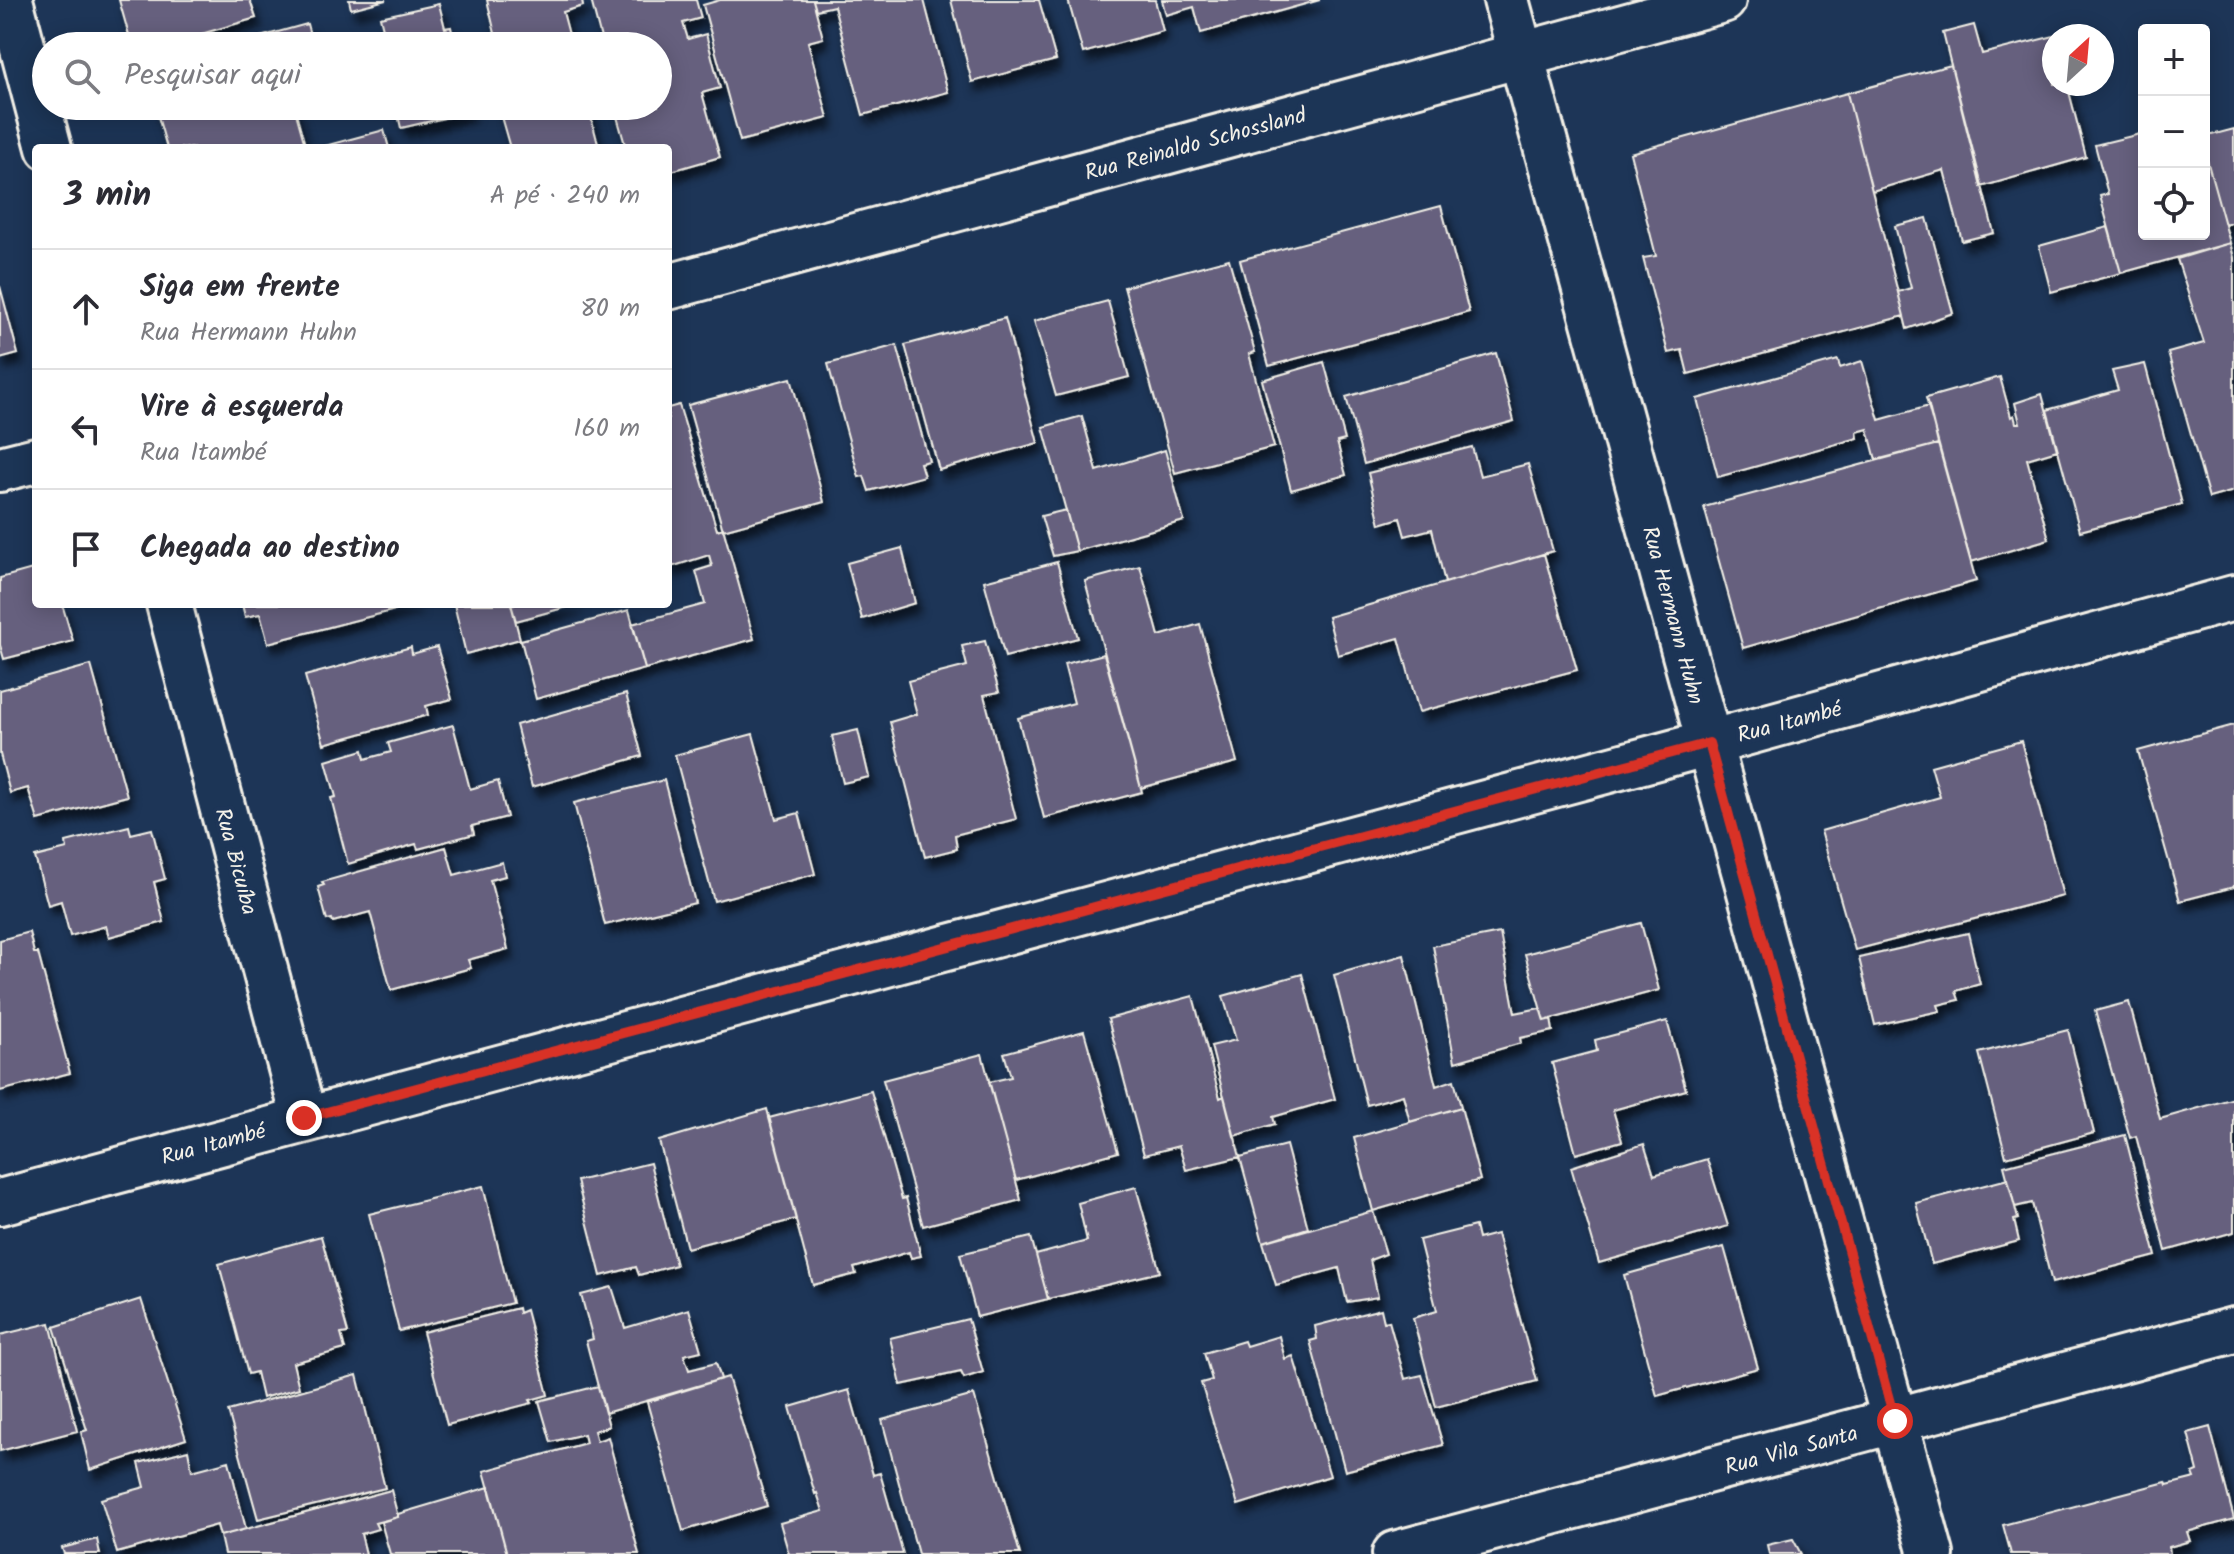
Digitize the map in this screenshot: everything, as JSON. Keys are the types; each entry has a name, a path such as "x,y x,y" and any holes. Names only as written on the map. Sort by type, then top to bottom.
{"street":[{"path":"10,0 32,83"},
{"name":"Rua Hermann Huhn","path":"1506,0 1931,1554"},
{"name":"Rua Reinaldo Schossland","path":"672,286 1723,0"},
{"path":"42,120 48,144"},
{"path":"0,469 32,461"},
{"name":"Rua Itambé","path":"0,1202 1709,743 2234,598"},
{"name":"Rua Bicuíba","path":"170,608 304,1118"},
{"name":"Rua Vila Santa","path":"1395,1554 2234,1330"}],"building":[{"path":"119,0 250,0 256,18 208,32 128,32"},
{"path":"349,0 386,0 351,9"},
{"path":"487,0 582,0 583,6 563,12 568,32 495,32"},
{"path":"591,0 696,0 701,18 683,23 688,39 706,34 720,88 702,93 720,157 672,171 672,144 625,144 618,120 672,120 672,32 599,32"},
{"path":"720,0 813,0 823,38 808,42 828,118 740,141 703,5"},
{"path":"813,0 924,0 948,92 863,115 834,6 816,10"},
{"path":"951,0 1039,0 1056,60 972,82"},
{"path":"1068,0 1155,0 1163,31 1083,53"},
{"path":"1162,0 1320,0 1201,33 1194,7 1166,15"},
{"path":"439,4 445,28 451,27 452,32 384,32 380,17"},
{"path":"307,24 309,32 278,32"},
{"path":"1974,25 1982,54 2042,39 2042,96 2070,96 2086,157 1981,187 1943,33"},
{"path":"1951,65 1994,233 1962,241 1944,170 1872,191 1847,93"},
{"path":"1847,93 1904,316 1688,374 1682,350 1668,353 1643,258 1656,256 1630,153"},
{"path":"159,120 298,120 305,144 166,144"},
{"path":"399,120 436,120 401,128"},
{"path":"502,120 592,120 598,144 509,144"},
{"path":"2234,129 2234,222 2225,225 2210,171 2210,135"},
{"path":"384,130 388,144 332,144"},
{"path":"2138,134 2138,240 2210,240 2210,171 2230,243 2121,273 2100,196 2108,194 2095,145"},
{"path":"1441,206 1469,312 1269,366 1240,260"},
{"path":"1927,218 1953,313 1907,329 1898,292 1911,288 1895,226"},
{"path":"2108,227 2121,273 2051,292 2039,246"},
{"path":"2230,243 2234,258 2234,491 2209,498 2168,353 2204,343 2177,259"},
{"path":"1229,259 1255,352 1249,354 1274,447 1175,473 1124,287"},
{"path":"0,286 18,354 0,359"},
{"path":"1108,301 1129,377 1056,396 1034,321"},
{"path":"1005,318 1038,443 939,470 905,345"},
{"path":"897,345 929,461 920,463 924,476 869,491 864,476 859,477 828,364"},
{"path":"1496,353 1514,421 1364,464 1346,397"},
{"path":"1838,360 1840,368 1862,361 1879,420 1929,406 1938,444 1876,460 1868,429 1857,432 1858,438 1718,477 1697,399"},
{"path":"1324,362 1345,440 1337,442 1346,475 1291,490 1262,380"},
{"path":"2145,364 2182,504 2080,531 2047,410 2118,390 2112,371"},
{"path":"2000,377 2011,417 2014,415 2016,423 2020,423 2015,403 2042,394 2057,450 2027,459 2049,539 1971,562 1926,398"},
{"path":"791,378 824,502 723,530 688,405"},
{"path":"679,405 717,530 723,528 754,639 645,669 632,624 705,604 696,571 712,566 709,555 672,567 672,407"},
{"path":"1082,416 1097,471 1165,450 1184,521 1077,551 1043,427"},
{"path":"1938,444 1976,581 1743,648 1704,507"},
{"path":"1472,447 1480,476 1528,464 1553,551 1445,583 1432,529 1405,536 1400,518 1380,524 1368,473"},
{"path":"1066,510 1077,551 1053,556 1041,516"},
{"path":"902,548 915,603 862,619 847,563"},
{"path":"1544,554 1577,670 1419,712 1399,638 1338,655 1328,617"},
{"path":"1057,562 1078,638 1005,657 984,581"},
{"path":"1140,566 1159,636 1200,624 1237,762 1141,788 1085,581"},
{"path":"32,569 32,608 63,608 73,641 4,659 0,645 0,578"},
{"path":"243,608 403,608 268,643 260,614 245,617"},
{"path":"455,608 512,608 520,639 466,654"},
{"path":"512,608 563,608 516,621"},
{"path":"629,610 645,669 536,699 521,640"},
{"path":"985,641 999,692 984,695 1016,819 955,835 957,849 925,857 890,722 917,714 908,681 967,666 962,646"},
{"path":"411,647 412,654 437,647 452,699 426,706 428,715 324,744 305,676"},
{"path":"1104,654 1142,792 1044,818 1018,718 1074,703 1064,664"},
{"path":"91,665 127,796 38,820 28,788 10,793 0,754 0,690"},
{"path":"626,694 642,756 532,787 516,725"},
{"path":"453,725 470,789 498,781 507,817 472,826 474,834 418,849 416,844 348,864 331,798 336,797 326,761 363,750 365,759 391,752 388,743"},
{"path":"2234,725 2234,887 2180,901 2138,751"},
{"path":"858,730 869,777 843,783 832,736"},
{"path":"753,734 776,819 799,813 815,874 714,901 675,755"},
{"path":"2021,741 2063,896 1855,950 1821,831 1940,797 1931,766"},
{"path":"664,780 695,903 605,925 574,803"},
{"path":"129,826 131,834 152,829 165,879 154,882 164,922 109,937 106,926 70,936 61,901 48,905 35,857 67,849 66,842"},
{"path":"446,847 454,875 502,862 505,876 490,880 508,949 468,960 471,968 391,990 370,912 333,922 332,919 327,920 318,887 324,885 322,882"},
{"path":"1641,923 1659,990 1544,1021 1525,954"},
{"path":"29,932 34,953 38,953 70,1073 0,1091 0,940"},
{"path":"1500,933 1515,1013 1540,1008 1544,1021 1551,1019 1553,1031 1520,1038 1521,1043 1455,1062 1433,946"},
{"path":"1968,933 1980,984 1956,991 1959,1000 1938,1005 1940,1011 1875,1025 1859,958"},
{"path":"1404,955 1436,1086 1454,1080 1461,1107 1410,1122 1403,1095 1367,1105 1334,975"},
{"path":"1302,974 1335,1099 1273,1117 1275,1124 1234,1136 1211,1046 1236,1040 1223,996"},
{"path":"1193,996 1220,1098 1224,1096 1240,1157 1186,1170 1179,1146 1144,1155 1108,1019"},
{"path":"2129,1002 2160,1119 2234,1098 2234,1232 2166,1251 2136,1136 2130,1138 2095,1011"},
{"path":"1667,1021 1686,1090 1613,1110 1622,1141 1576,1154 1552,1063 1597,1051 1595,1040"},
{"path":"2068,1030 2094,1133 2006,1157 1979,1053"},
{"path":"1084,1031 1118,1152 1016,1180 989,1082 1011,1077 1004,1053"},
{"path":"982,1054 1021,1200 923,1226 883,1080"},
{"path":"871,1091 902,1199 906,1198 921,1256 911,1258 909,1252 854,1268 856,1274 813,1285 769,1118"},
{"path":"1461,1107 1480,1180 1373,1211 1354,1138"},
{"path":"767,1109 796,1219 687,1248 659,1141"},
{"path":"2125,1135 2156,1256 2052,1283 2032,1203 2015,1207 2004,1166"},
{"path":"1644,1144 1654,1175 1707,1159 1728,1226 1599,1263 1571,1167"},
{"path":"1286,1145 1308,1228 1263,1242 1240,1157"},
{"path":"650,1163 676,1265 639,1275 636,1267 601,1276 577,1181"},
{"path":"2008,1179 2018,1219 2014,1220 2019,1241 1932,1264 1916,1203"},
{"path":"483,1186 512,1303 399,1331 369,1214"},
{"path":"1136,1187 1160,1272 1048,1299 1036,1255 1087,1241 1078,1203"},
{"path":"1373,1211 1386,1254 1370,1260 1378,1297 1347,1302 1339,1268 1276,1285 1263,1242"},
{"path":"1475,1226 1478,1239 1497,1234 1537,1381 1436,1407 1413,1318 1437,1311 1419,1240"},
{"path":"321,1236 348,1333 341,1334 345,1349 293,1363 299,1388 262,1398 256,1372 248,1374 219,1264"},
{"path":"1031,1237 1048,1299 977,1317 960,1254"},
{"path":"1724,1247 1758,1368 1657,1396 1624,1275"},
{"path":"612,1287 625,1328 689,1309 701,1351 684,1355 689,1370 716,1363 721,1379 605,1413 586,1341 593,1339 581,1295"},
{"path":"141,1299 186,1439 90,1470 81,1432 87,1430 54,1327"},
{"path":"518,1308 519,1313 526,1310 548,1395 530,1400 532,1403 447,1425 423,1332"},
{"path":"1381,1309 1384,1322 1389,1321 1405,1379 1422,1375 1443,1445 1345,1471 1310,1341 1317,1339 1315,1326"},
{"path":"968,1319 983,1372 964,1378 961,1372 901,1385 890,1338"},
{"path":"50,1323 77,1431 0,1451 0,1335"},
{"path":"1279,1336 1285,1359 1293,1356 1330,1476 1238,1505 1201,1383 1212,1380 1204,1353 1244,1341 1246,1346"},
{"path":"357,1375 385,1488 258,1519 228,1411"},
{"path":"728,1377 767,1506 683,1531 647,1402"},
{"path":"598,1386 609,1426 594,1431 597,1441 608,1437 639,1554 507,1554 484,1471 586,1443 584,1434 551,1442 539,1401"},
{"path":"849,1390 873,1475 880,1473 903,1554 789,1554 780,1523 823,1511 815,1494 790,1407"},
{"path":"974,1395 1020,1554 918,1554 882,1420"},
{"path":"2210,1427 2234,1519 2187,1532 2190,1541 2169,1547 2170,1554 2011,1554 2003,1525 2166,1482 2167,1485 2195,1478 2193,1473 2198,1471 2188,1433"},
{"path":"188,1450 192,1471 229,1461 246,1529 220,1536 217,1525 117,1553 101,1499 145,1487 139,1463"},
{"path":"489,1487 507,1554 390,1554 381,1522"},
{"path":"391,1490 398,1517 375,1523 378,1529 361,1534 366,1554 224,1554 220,1536"},
{"path":"97,1539 100,1554 64,1554 62,1548"},
{"path":"1793,1539 1801,1554 1769,1554 1767,1545"}],"route":[{"path":"304,1118 1709,743 1895,1421"}]}
